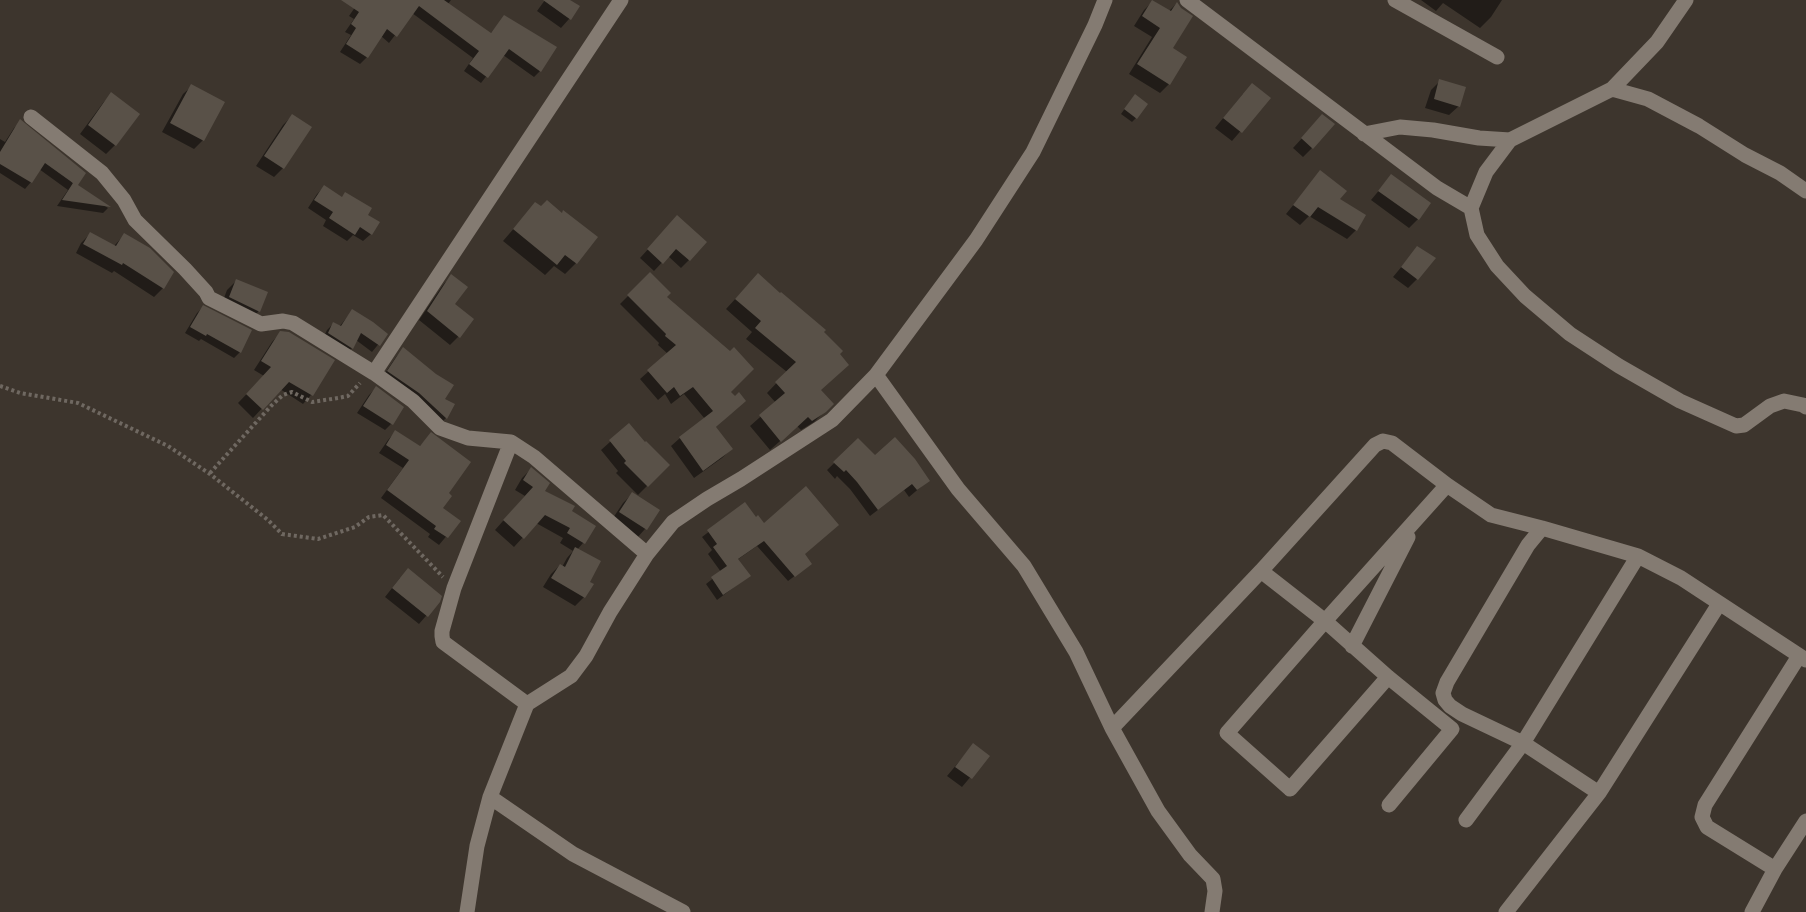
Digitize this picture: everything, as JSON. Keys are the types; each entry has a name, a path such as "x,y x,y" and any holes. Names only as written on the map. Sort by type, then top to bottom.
{"street":[{"path":"372,372 621,0"},
{"path":"467,912 477,846 490,796 527,704 571,676 586,656 646,554 673,522 832,420 876,375 976,240 1033,152 1105,0"},
{"path":"1186,0 1437,188 1471,208"},
{"path":"1395,0 1497,57"},
{"path":"1686,0 1657,42 1612,89 1510,140 1486,172 1471,208 1478,235 1497,266 1525,296 1569,334 1680,401 1736,426 1744,424 1770,406 1784,401 1803,405 1806,408"},
{"path":"1612,89 1648,99 1780,173 1806,191"},
{"path":"31,117 102,173 124,201 135,220 206,292 209,298 261,324 293,322 413,401 440,428 468,438 511,442 534,457 646,554"},
{"path":"1364,134 1400,127 1510,140"},
{"path":"876,375 958,489 1024,566 1076,651 1112,728 1158,811 1190,855 1214,879 1212,912"},
{"path":"1112,728 1261,571 1375,446 1383,441 1392,443 1446,485 1491,514 1638,556 1681,578 1802,658 1705,805 1702,817 1707,827 1776,869"},
{"path":"511,442 454,588 442,631 443,642 527,704"},
{"path":"1388,678 1290,789 1227,733 1446,485"},
{"path":"1352,646 1419,516"},
{"path":"1542,528 1531,540 1447,682 1443,693 1450,706 1523,743 1599,793"},
{"path":"1466,820 1523,743 1638,556"},
{"path":"1261,571 1325,621 1388,678 1452,729 1389,805"},
{"path":"1506,912 1599,793 1719,604"},
{"path":"490,796 573,854 683,912"},
{"path":"1752,912 1806,821"}],"path":[{"path":"210,474 271,406 284,395 292,392 312,402 348,396 372,372"},
{"path":"0,386 20,393 78,403 168,446 210,474 282,534 318,539 356,527 369,517 383,516 454,588"}],"building":[{"path":"341,0 444,0 491,33 504,15 557,47 541,72 509,49 488,78 469,64 479,51 419,6 397,37 387,29 368,58 346,44 356,28 351,24 359,12"},
{"path":"543,0 570,0 580,6 571,20"},
{"path":"1152,0 1171,11 1177,2 1181,8 1193,16 1173,48 1187,57 1170,85 1137,64 1160,28 1142,16"},
{"path":"1439,79 1466,87 1460,107 1434,99"},
{"path":"1252,83 1271,98 1242,133 1223,118"},
{"path":"191,84 225,102 204,141 170,123"},
{"path":"111,92 140,114 116,146 88,125"},
{"path":"1135,94 1148,104 1137,119 1124,109"},
{"path":"292,114 312,127 284,169 264,156"},
{"path":"1322,114 1335,124 1313,149 1301,138"},
{"path":"20,119 86,173 78,185 111,207 62,200 73,183 45,163 32,183 0,164 0,152"},
{"path":"1320,170 1347,191 1340,199 1366,215 1357,231 1318,207 1310,217 1293,205"},
{"path":"1391,174 1431,203 1419,220 1378,191"},
{"path":"324,185 342,197 345,192 372,208 368,215 380,222 372,235 360,227 355,235 329,218 333,212 314,200"},
{"path":"547,200 598,237 577,264 565,255 557,265 513,229 535,202 541,206"},
{"path":"677,215 707,242 690,261 676,249 663,264 647,249"},
{"path":"90,232 116,246 124,233 150,248 174,272 164,289 123,263 122,265 83,244"},
{"path":"1417,246 1436,258 1418,280 1401,267"},
{"path":"650,272 671,293 667,297 730,351 734,347 754,369 731,392 735,396 739,392 746,401 716,427 733,449 703,471 679,437 713,411 693,387 680,396 674,387 667,393 647,370 676,345 627,295"},
{"path":"758,273 826,330 824,332 843,351 840,354 849,365 821,390 834,404 812,421 808,417 781,442 759,415 785,393 775,382 796,362 755,328 761,321 735,299"},
{"path":"451,274 468,287 455,304 474,319 460,338 427,311"},
{"path":"236,279 268,292 260,312 229,297"},
{"path":"203,305 252,330 241,353 190,327"},
{"path":"352,309 388,334 380,346 361,333 353,349 328,333 333,322 341,326"},
{"path":"280,331 289,332 335,360 313,396 289,382 263,410 246,394 271,367 261,361"},
{"path":"403,347 436,374 454,385 445,399 455,404 447,419 419,393 387,371"},
{"path":"376,386 404,407 393,425 363,406"},
{"path":"629,423 645,442 670,465 648,487 624,463 626,461 609,440"},
{"path":"395,430 420,446 431,432 471,462 449,493 452,496 443,508 461,521 448,538 434,529 436,526 387,490 409,460 386,445"},
{"path":"895,437 915,459 930,481 917,490 912,484 878,510 846,470 844,472 833,462 858,438 875,455"},
{"path":"531,467 550,483 545,491 575,506 572,511 596,526 585,544 567,533 570,528 545,515 524,539 503,520 533,487 523,480"},
{"path":"806,486 839,525 805,554 812,564 795,577 764,541 738,559 751,576 723,595 711,577 727,566 713,547 717,544 707,530 745,502 756,517 758,515 764,523"},
{"path":"632,492 660,510 647,530 619,512"},
{"path":"575,547 601,561 590,582 594,584 585,598 551,578 560,564 565,567"},
{"path":"408,568 442,596 428,617 392,588"},
{"path":"973,743 990,756 972,779 955,767"}]}
